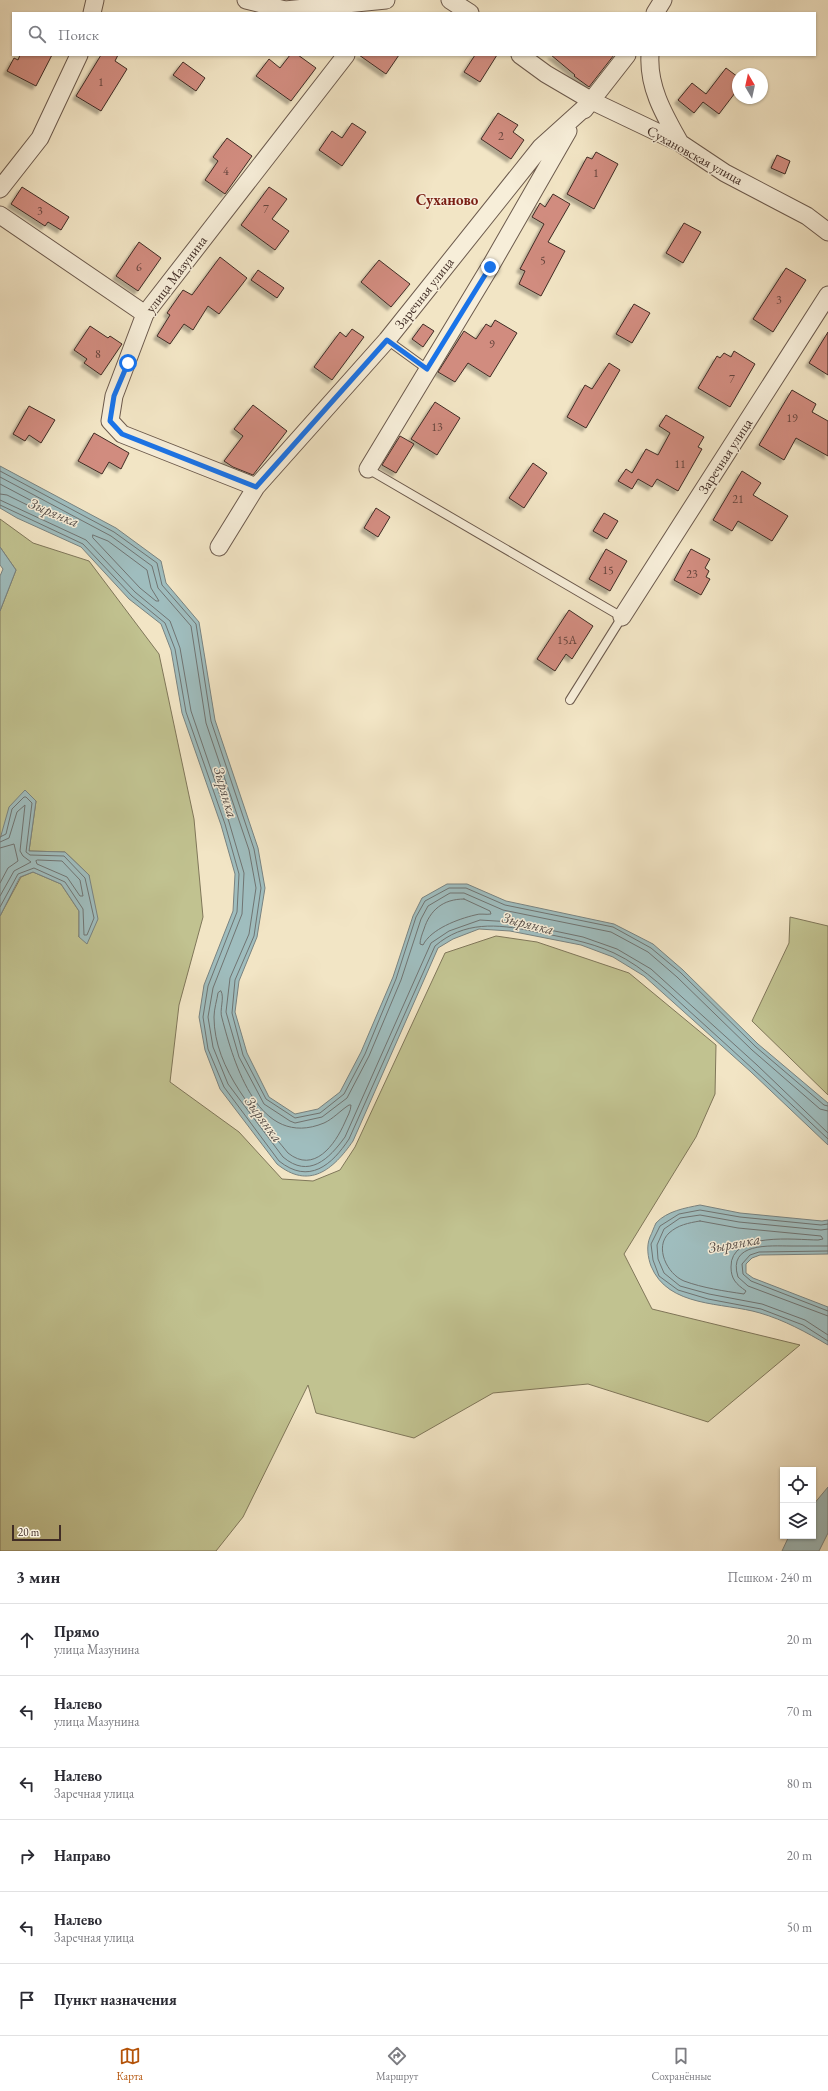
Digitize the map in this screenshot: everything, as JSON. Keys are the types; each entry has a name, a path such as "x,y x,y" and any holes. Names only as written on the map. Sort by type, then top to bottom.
{"street":[{"path":"92,12 95,0"},
{"path":"246,0 287,11 386,0"},
{"path":"386,12 397,0"},
{"path":"450,0 468,12"},
{"path":"656,12 663,0"},
{"path":"0,189 40,138 79,56"},
{"name":"улица Мазунина","path":"256,487 122,434 110,421 114,396 145,314 332,62 344,56"},
{"name":"Сухановская улица","path":"521,56 546,74 592,101 680,143 726,173 807,216 828,232"},
{"name":"Заречная улица","path":"368,469 490,267 562,138 626,56"},
{"path":"650,56 650,65 658,104 680,143"},
{"name":"Заречная улица","path":"219,547 256,487 387,340 541,147 592,101"},
{"path":"0,215 145,314"},
{"name":"Заречная улица","path":"622,617 828,295"}],"lane":[{"path":"387,340 427,369"},
{"path":"368,469 622,617 570,700"}],"green space":[{"path":"0,519 33,543 89,561 159,654 194,819 203,917 179,1005 170,1082 239,1132 282,1179 313,1181 340,1170 355,1147 445,953 496,936 537,942 629,973 716,1045 715,1094 696,1137 624,1254 652,1309 800,1345 708,1422 588,1384 493,1393 414,1438 316,1413 308,1385 243,1517 216,1551 0,1551 0,916 21,877 33,872 61,884 79,911 79,937 89,875 65,852 29,851 36,801 0,839 0,611 16,570 0,547"},
{"path":"790,917 828,926 828,1095 752,1021 789,943"}],"water":[{"name":"Зырянка","path":"0,466 116,528 161,561 166,583 199,622 215,720 258,848 265,888 257,937 239,981 235,1012 247,1053 269,1097 295,1114 318,1109 340,1092 361,1052 393,977 413,916 422,898 447,884 467,884 506,901 614,924 653,944 683,970 758,1044 828,1103 828,1145 751,1072 644,976 613,957 581,945 510,931 479,929 453,939 438,948 353,1141 345,1151 329,1168 310,1176 289,1172 277,1164 220,1089 205,1050 199,1017 204,985 233,911 235,874 221,825 182,713 171,650 161,624 129,599 81,547 17,518 0,508"},
{"path":"0,547 16,570 0,611 0,576 3,569 0,565"},
{"path":"25,790 36,801 29,851 65,852 89,875 98,919 87,944 79,937 79,911 61,884 33,872 20,877 0,916 0,839 9,807"},
{"name":"Зырянка","path":"700,1205 740,1213 822,1221 828,1220 828,1254 760,1255 752,1258 746,1264 746,1273 753,1278 828,1307 828,1345 778,1319 760,1313 698,1301 683,1296 670,1290 659,1280 651,1266 648,1252 648,1244 656,1223 671,1213"},
{"path":"828,1487 828,1533 819,1551 782,1551 788,1539 816,1539 816,1501"}],"building":[{"path":"20,56 51,56 36,86 7,71 14,58 18,60"},
{"path":"100,56 118,56 115,61 127,69 101,111 76,96"},
{"path":"289,56 299,56 316,68 291,101 256,76 269,59 280,68"},
{"path":"360,56 398,56 386,74"},
{"path":"474,56 496,56 480,82 464,72"},
{"path":"552,56 613,56 589,87 574,76 575,75"},
{"path":"183,62 205,78 196,91 173,75"},
{"path":"726,68 732,72 732,97 719,114 703,102 694,113 678,100 692,83 706,94"},
{"path":"498,113 518,125 513,132 524,140 511,159 481,139"},
{"path":"352,123 366,132 342,166 319,150 332,131 342,138"},
{"path":"227,138 252,156 225,194 205,180 218,161 213,157"},
{"path":"596,152 618,164 594,209 567,194 587,157 592,159"},
{"path":"777,155 790,161 785,174 771,168"},
{"path":"22,187 69,217 61,230 48,222 45,226 11,204"},
{"path":"269,187 287,199 272,219 289,231 275,250 241,225"},
{"path":"553,194 570,204 548,242 565,251 541,296 519,284 525,271 520,269 544,224 532,217 540,203 545,207"},
{"path":"684,223 701,232 683,263 666,253"},
{"path":"139,242 161,258 138,291 116,276"},
{"path":"220,257 247,278 219,314 208,306 193,330 184,324 170,344 157,336 170,315 167,313 183,290 192,295"},
{"path":"379,260 410,284 391,307 361,282"},
{"path":"786,268 806,280 773,332 753,319"},
{"path":"258,270 284,288 277,298 251,280"},
{"path":"634,304 650,313 632,343 616,334"},
{"path":"495,320 517,333 490,377 468,363 455,382 438,372 464,331 476,339 486,324 491,327"},
{"path":"423,324 434,331 423,347 412,339"},
{"path":"90,326 108,338 110,336 122,344 101,375 84,363 87,359 74,350"},
{"path":"352,329 364,337 332,380 314,367 340,332 346,337"},
{"path":"828,332 828,375 809,363"},
{"path":"734,351 755,364 730,407 698,388 717,356 720,358 724,353 731,357"},
{"path":"609,363 620,370 586,428 567,417 585,385 592,389"},
{"path":"792,390 816,404 812,412 828,421 828,456 796,438 784,460 759,445"},
{"path":"435,402 460,418 437,455 411,439"},
{"path":"253,405 287,431 253,475 233,467 224,461 243,436 234,429"},
{"path":"29,406 55,420 41,443 29,435 25,441 13,434"},
{"path":"666,415 704,437 698,447 702,449 678,491 657,479 652,487 638,479 632,489 618,481 626,469 632,473 646,449 658,455 670,433 659,426"},
{"path":"94,433 129,453 121,469 109,462 102,474 78,461"},
{"path":"400,436 414,444 396,473 382,465"},
{"path":"533,463 547,473 524,508 509,498"},
{"path":"742,471 761,483 753,495 788,516 772,541 738,521 732,531 713,520"},
{"path":"376,508 390,517 378,537 364,528"},
{"path":"604,513 618,521 607,539 593,531"},
{"path":"606,549 627,561 610,591 589,579"},
{"path":"691,549 710,559 705,568 709,571 706,577 710,579 701,595 674,580"},
{"path":"569,610 593,626 572,659 566,654 555,671 537,659"}],"district":[{"name":"Суханово","path":"447,199"}],"route":[{"path":"128,363 114,396 110,421 122,434 256,487 387,340 427,369 490,267"}]}
